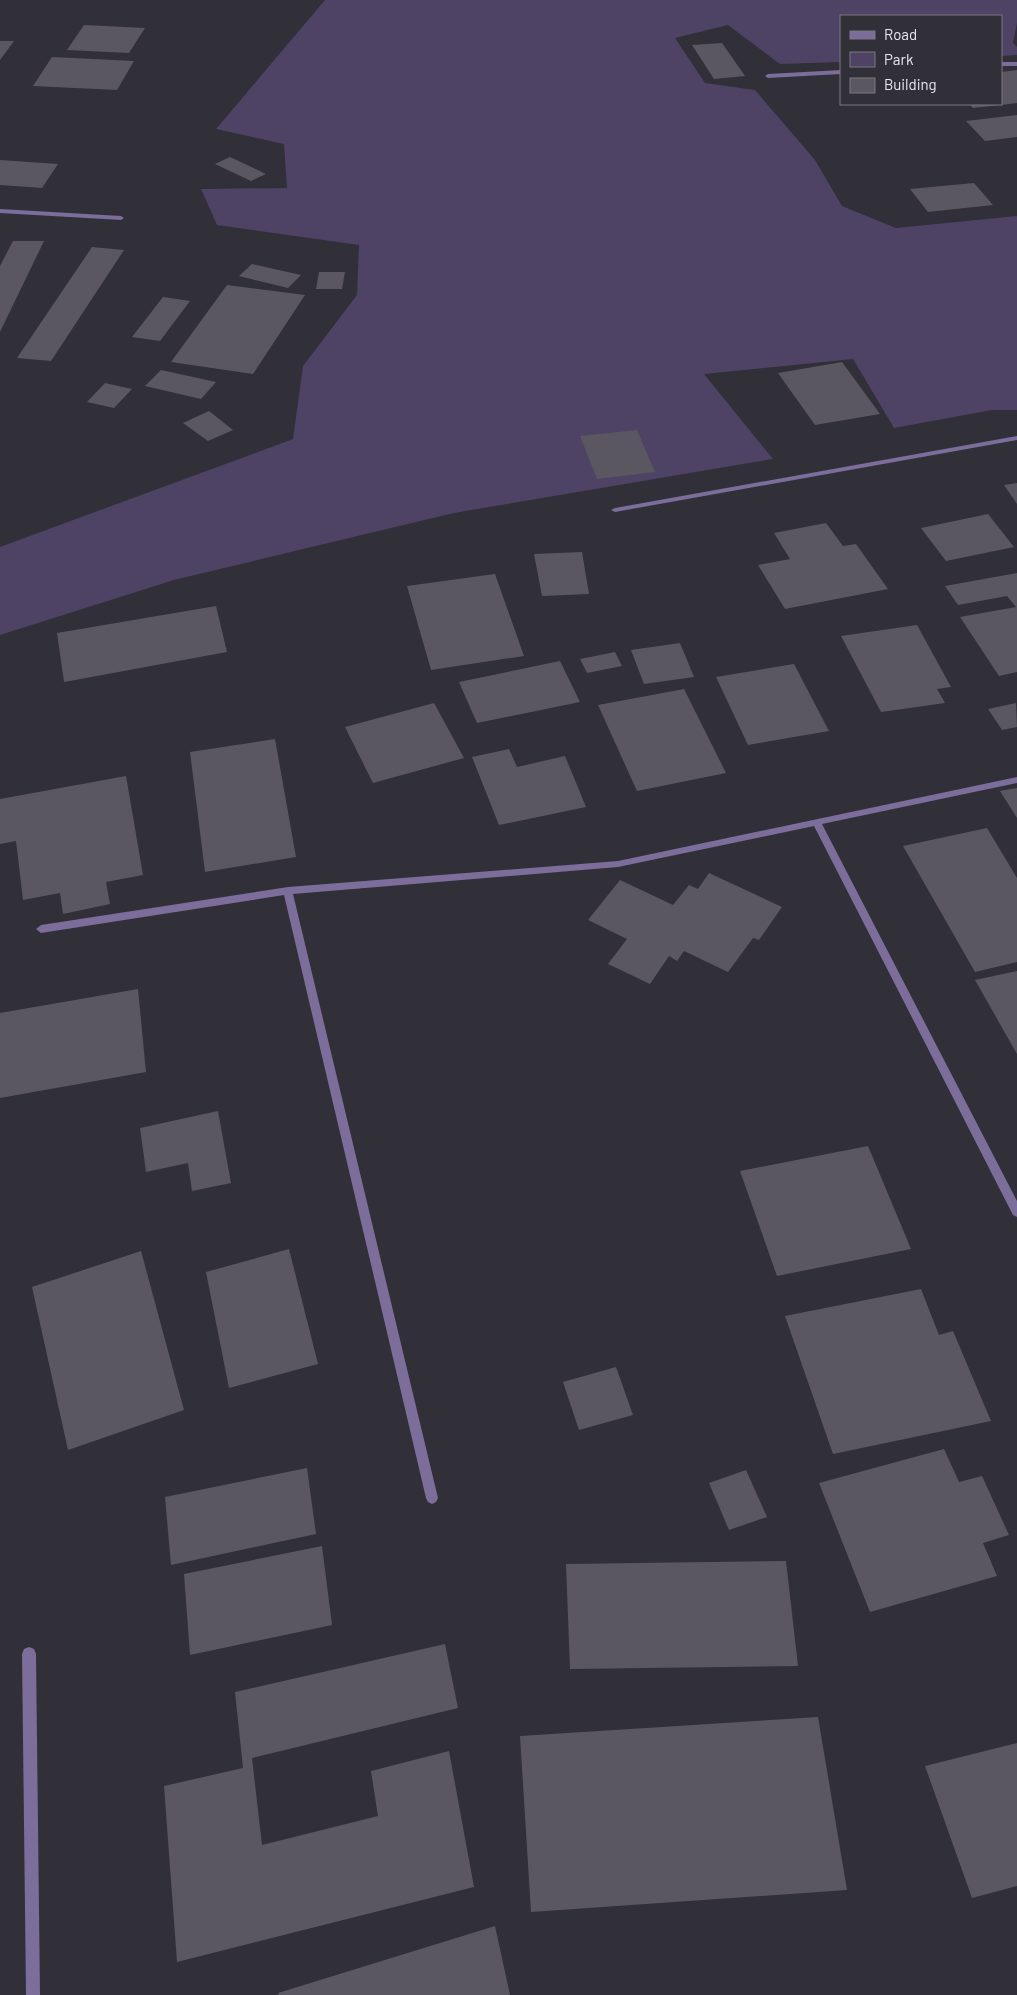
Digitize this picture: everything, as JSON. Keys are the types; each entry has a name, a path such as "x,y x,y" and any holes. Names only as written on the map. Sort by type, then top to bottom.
{"street":[{"path":"1002,64 1017,64"},
{"path":"768,76 840,72"},
{"path":"0,211 121,218"},
{"path":"615,510 1017,438"},
{"path":"41,929 288,892 618,864 1017,780"},
{"path":"816,823 1017,1212"},
{"path":"288,892 432,1498"},
{"path":"29,1654 33,1995"}],"green space":[{"path":"325,0 1017,0 1017,23 1013,43 1017,47 1017,55 1002,56 1002,15 840,15 840,62 780,64 728,25 675,38 705,83 755,90 815,160 842,206 896,228 1017,216 1017,410 992,410 894,428 853,359 704,374 773,459 454,513 174,580 0,635 0,547 293,439 303,366 357,295 359,245 217,225 201,189 287,188 284,144 216,129"}],"building":[{"path":"84,25 145,28 129,53 67,50"},
{"path":"0,41 14,41 0,60"},
{"path":"722,43 745,76 714,79 692,45"},
{"path":"52,57 134,61 117,90 33,86"},
{"path":"1017,70 1017,103 1002,105 1002,72"},
{"path":"970,105 1001,105 973,108"},
{"path":"1017,115 1017,137 985,141 966,121"},
{"path":"230,157 266,174 251,181 215,164"},
{"path":"0,160 58,164 42,188 0,185"},
{"path":"974,183 993,205 928,212 910,189"},
{"path":"13,241 44,241 0,332 0,266"},
{"path":"92,247 124,250 51,361 17,358"},
{"path":"252,264 301,275 288,288 239,276"},
{"path":"319,272 345,272 342,289 316,289"},
{"path":"227,285 305,295 253,374 171,362"},
{"path":"163,297 190,301 160,341 132,337"},
{"path":"842,362 880,414 815,425 778,373"},
{"path":"161,370 216,382 201,399 145,386"},
{"path":"105,383 132,389 114,408 87,402"},
{"path":"209,411 233,430 208,441 183,423"},
{"path":"637,430 655,472 597,479 580,436"},
{"path":"1017,483 1017,504 1004,485"},
{"path":"988,514 1014,547 946,561 921,528"},
{"path":"826,523 843,546 856,544 888,589 785,609 758,565 790,559 774,533"},
{"path":"582,552 589,594 542,596 534,554"},
{"path":"1017,573 1017,672 999,676 960,617 1016,607 1007,596 958,605 945,586"},
{"path":"495,574 524,656 431,670 407,586"},
{"path":"216,606 227,652 64,682 57,633"},
{"path":"917,625 951,687 937,689 945,703 881,712 841,636"},
{"path":"680,643 694,677 644,684 631,650"},
{"path":"615,652 622,666 587,673 580,659"},
{"path":"560,661 580,702 477,723 459,682"},
{"path":"794,664 829,731 748,745 716,677"},
{"path":"684,689 726,773 637,791 598,705"},
{"path":"434,703 464,758 373,783 345,727"},
{"path":"1016,703 1017,727 1002,730 988,709"},
{"path":"275,739 296,857 205,872 190,752"},
{"path":"509,749 517,767 565,756 586,807 499,825 472,757"},
{"path":"126,776 143,875 106,882 110,904 63,914 60,893 23,900 16,841 0,844 0,799"},
{"path":"1017,788 1017,818 1000,791"},
{"path":"987,828 1017,878 1017,962 975,972 903,846"},
{"path":"709,873 782,907 759,940 753,938 728,972 684,951 677,961 669,956 650,984 608,964 627,939 588,920 620,880 673,905 689,885 698,889"},
{"path":"1017,971 1017,1054 975,980"},
{"path":"138,989 146,1072 0,1098 0,1013"},
{"path":"218,1111 231,1183 192,1191 188,1163 146,1172 140,1128"},
{"path":"868,1146 911,1249 777,1276 740,1171"},
{"path":"289,1249 318,1364 229,1388 206,1272"},
{"path":"141,1251 184,1410 68,1450 32,1287"},
{"path":"921,1289 939,1335 953,1331 991,1421 833,1454 785,1316"},
{"path":"616,1367 633,1415 579,1430 563,1382"},
{"path":"944,1449 959,1482 982,1476 1009,1535 983,1543 997,1576 870,1612 819,1483"},
{"path":"307,1468 316,1534 171,1565 165,1497"},
{"path":"746,1470 767,1517 729,1530 709,1483"},
{"path":"322,1546 332,1625 190,1655 184,1574"},
{"path":"786,1561 798,1666 570,1669 566,1564"},
{"path":"445,1644 458,1708 252,1758 262,1845 378,1816 371,1771 449,1751 474,1887 177,1962 164,1786 243,1768 235,1692"},
{"path":"818,1717 847,1890 531,1912 520,1736"},
{"path":"1017,1743 1017,1886 972,1898 925,1766"},
{"path":"495,1926 510,1995 279,1995 278,1993"}]}
